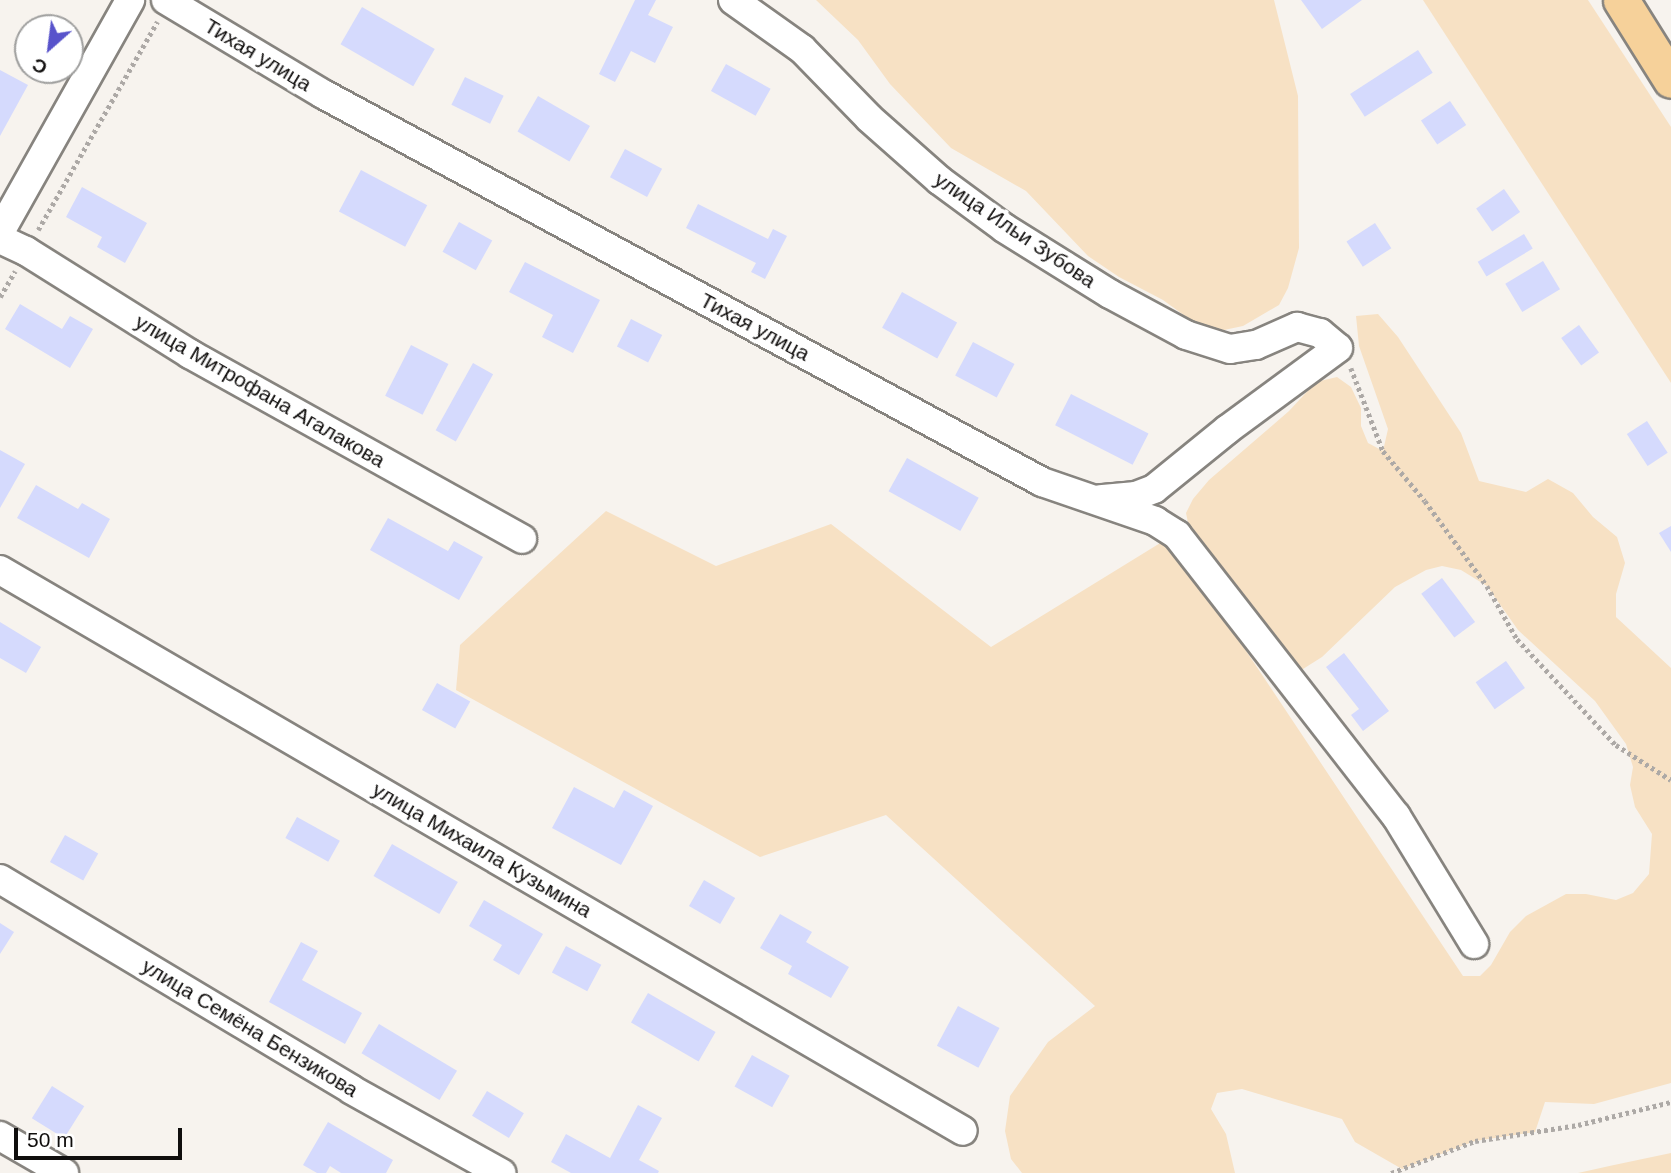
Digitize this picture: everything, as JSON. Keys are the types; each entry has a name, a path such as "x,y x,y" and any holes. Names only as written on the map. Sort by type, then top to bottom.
{"main road":[{"path":"1621,0 1671,80"}],"street":[{"path":"0,232 130,0"},
{"name":"улица Ильи Зубова","path":"733,0 802,49 869,118 939,180 1004,228 1110,294 1186,335 1230,349 1256,345 1297,327 1320,333 1338,348"},
{"name":"Тихая улица","path":"167,1 323,94 1042,482 1098,500 1136,496 1154,489 1228,429 1338,348"},
{"name":"улица Митрофана Агалакова","path":"0,239 26,251 190,354 522,539"},
{"path":"1098,500 1155,522 1177,535 1396,816 1474,944"},
{"name":"улица Михаила Кузьмина","path":"0,570 962,1131"},
{"name":"улица Семёна Бензикова","path":"0,879 352,1090 501,1173"},
{"path":"0,1136 64,1173"}],"path":[{"path":"0,297 167,1"},
{"path":"1338,348 1357,378 1383,451 1425,501 1487,586 1517,639 1616,745 1671,780"},
{"path":"1391,1173 1475,1141 1578,1125 1671,1102"}],"shaded area":[{"path":"816,0 1274,0 1298,96 1299,248 1288,288 1279,305 1243,326 1224,330 1192,321 1163,300 1119,277 1088,256 1026,191 951,148 890,84 858,40"},
{"path":"1423,0 1588,0 1671,127 1671,383"},
{"path":"1378,314 1398,337 1461,433 1479,481 1526,492 1548,479 1573,493 1593,517 1617,537 1625,563 1616,594 1616,617 1671,668 1671,1083 1594,1104 1545,1102 1535,1132 1475,1141 1402,1169 1355,1142 1342,1119 1242,1089 1217,1093 1211,1109 1226,1134 1235,1173 1022,1173 1011,1159 1005,1131 1010,1096 1048,1042 1095,1006 886,815 760,857 456,690 460,645 606,511 716,566 831,524 991,647 1170,537 1463,976 1480,976 1491,965 1510,932 1526,916 1566,894 1586,894 1616,900 1633,893 1649,874 1652,834 1635,807 1630,785 1633,767 1626,744 1595,701 1518,630 1487,586 1461,570 1442,566 1426,570 1395,587 1322,657 1303,669 1285,659 1191,537 1186,513 1193,499 1209,480 1289,411 1316,382 1337,377 1351,387 1361,408 1361,426 1368,443 1383,451 1388,429 1359,346 1356,316"},
{"path":"1671,1153 1671,1173 1578,1173 1614,1165"}],"building":[{"path":"635,0 656,0 648,15 673,27 655,63 631,51 615,82 599,74"},
{"path":"1301,0 1362,0 1322,29"},
{"path":"362,7 435,49 413,86 340,44"},
{"path":"1418,50 1433,73 1365,117 1350,94"},
{"path":"726,64 771,89 756,116 711,91"},
{"path":"0,70 14,78 14,84 28,85 0,136"},
{"path":"465,77 504,96 490,124 451,105"},
{"path":"538,96 590,126 569,162 518,132"},
{"path":"1450,101 1466,125 1437,145 1421,121"},
{"path":"625,149 662,169 647,197 610,177"},
{"path":"361,170 427,205 405,247 339,211"},
{"path":"82,187 147,223 125,263 97,247 102,237 66,217"},
{"path":"1504,189 1520,212 1492,231 1476,209"},
{"path":"698,204 768,239 773,229 787,236 765,279 751,272 756,263 686,228"},
{"path":"459,222 492,240 476,270 443,252"},
{"path":"1375,223 1391,248 1363,267 1346,242"},
{"path":"1524,234 1533,249 1486,276 1478,262"},
{"path":"1543,261 1560,289 1522,312 1505,284"},
{"path":"525,262 600,300 573,353 542,337 553,315 509,292"},
{"path":"902,292 957,323 937,358 882,328"},
{"path":"20,304 62,329 70,316 93,329 70,368 5,329"},
{"path":"631,319 662,335 648,363 617,347"},
{"path":"1579,325 1599,353 1581,365 1561,338"},
{"path":"973,342 1014,364 997,398 955,376"},
{"path":"411,345 448,364 423,415 385,396"},
{"path":"473,363 493,374 456,441 436,430"},
{"path":"1071,394 1149,433 1133,465 1055,425"},
{"path":"1647,421 1668,453 1648,466 1627,434"},
{"path":"0,450 25,464 0,508"},
{"path":"907,458 979,498 960,531 889,491"},
{"path":"36,485 78,509 82,503 110,519 89,558 17,518"},
{"path":"388,518 448,551 454,541 483,557 459,600 370,550"},
{"path":"1671,526 1671,552 1659,533"},
{"path":"1442,578 1475,622 1454,638 1421,594"},
{"path":"0,622 41,647 26,673 0,658"},
{"path":"1344,653 1389,711 1363,731 1351,715 1359,709 1326,667"},
{"path":"1506,661 1525,688 1495,709 1476,682"},
{"path":"437,683 470,701 455,729 422,710"},
{"path":"574,787 614,808 624,790 653,806 621,865 552,828"},
{"path":"297,817 340,841 328,862 285,838"},
{"path":"65,835 98,853 83,881 50,862"},
{"path":"392,844 458,882 439,914 374,876"},
{"path":"704,880 735,898 720,924 689,906"},
{"path":"484,900 543,934 519,975 493,960 502,945 469,926"},
{"path":"780,914 812,932 806,942 849,967 831,998 788,974 792,966 760,948"},
{"path":"0,923 14,932 0,954"},
{"path":"301,942 318,951 302,980 362,1013 345,1044 269,1002"},
{"path":"566,946 601,965 587,991 552,972"},
{"path":"648,993 716,1032 699,1061 631,1022"},
{"path":"958,1006 999,1028 978,1068 937,1046"},
{"path":"379,1024 457,1071 439,1100 361,1053"},
{"path":"752,1055 790,1076 772,1107 735,1086"},
{"path":"52,1086 84,1106 64,1138 32,1118"},
{"path":"487,1091 524,1113 509,1138 472,1116"},
{"path":"638,1105 662,1118 639,1160 659,1171 658,1173 571,1173 551,1162 566,1134 610,1158"},
{"path":"328,1122 393,1160 386,1173 341,1173 330,1166 326,1173 317,1173 303,1165"}]}
